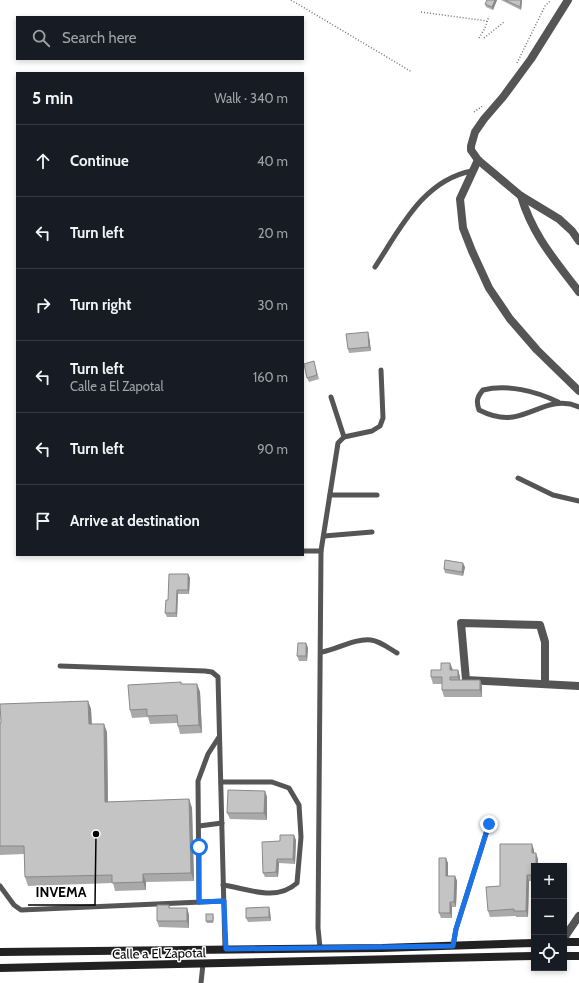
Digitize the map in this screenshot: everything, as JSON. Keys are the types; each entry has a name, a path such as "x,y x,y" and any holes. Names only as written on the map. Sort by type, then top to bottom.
{"street":[{"path":"568,0 531,59 476,132 471,150 478,160 521,196 559,219 572,230 579,241"},
{"path":"478,160 472,170 460,199 460,210 463,228 489,288 510,319 537,350 579,391"},
{"path":"521,196 531,224 548,252 579,292"},
{"path":"545,684 545,642 540,625 461,623 466,680 579,686"},
{"path":"566,935 579,916"},
{"path":"567,942 579,942"},
{"name":"Calle a El Zapotal","path":"0,952 453,946 531,943"},
{"name":"Calle a El Zapotal","path":"0,968 531,956"},
{"path":"567,956 579,956"}],"lane":[{"path":"375,267 410,213 426,195 442,182 461,172 472,170"},
{"path":"320,948 318,928 322,652 321,551 338,443 344,437 372,431 380,426 383,418 381,370"},
{"path":"558,402 513,417 501,417 479,410 476,403 483,390 494,387 510,388 537,394 558,402 579,407"},
{"path":"331,397 344,437"},
{"path":"518,478 553,495 579,500"},
{"path":"330,495 377,495"},
{"path":"324,536 372,532"},
{"path":"304,551 321,551"},
{"path":"322,652 338,648 358,640 372,640 397,653"},
{"path":"60,666 212,672 218,677 226,949"},
{"path":"199,902 198,782 208,754 220,737"},
{"path":"221,782 272,782 289,788 299,805 301,837 297,882 290,889 275,894 223,886"},
{"path":"199,826 222,823"},
{"path":"453,946 456,929 489,824"},
{"path":"0,886 14,905 21,910 224,901"},
{"path":"201,983 203,964"}],"path":[{"path":"291,0 412,72"},
{"path":"514,69 545,6 551,0"},
{"path":"421,12 487,22"},
{"path":"479,38 487,22 488,16"},
{"path":"484,38 504,22"}],"building":[{"path":"487,0 495,0 492,7 485,4"},
{"path":"505,0 521,0 520,7"},
{"path":"368,332 369,347 348,349 346,334"},
{"path":"314,361 317,375 307,378 304,364"},
{"path":"445,560 463,563 462,572 444,569"},
{"path":"169,574 188,574 188,590 177,590 176,613 165,613 166,600 168,600"},
{"path":"298,643 306,643 306,656 297,656"},
{"path":"441,663 450,663 450,670 458,670 458,677 450,677 450,680 480,680 480,690 442,690 442,677 431,677 431,670 441,670"},
{"path":"181,682 181,684 197,684 199,725 178,726 177,715 147,716 147,709 130,710 128,685"},
{"path":"88,701 89,724 104,724 105,802 189,799 191,873 143,874 143,882 112,883 112,875 25,877 24,846 0,846 0,704"},
{"path":"228,790 265,791 264,813 227,813"},
{"path":"280,835 294,835 293,859 277,859 276,872 263,873 262,842 280,841"},
{"path":"500,844 532,844 532,853 536,853 536,863 531,863 531,875 527,875 526,911 514,911 514,909 488,911 486,887 500,886"},
{"path":"439,858 446,858 446,876 455,876 454,902 450,902 450,913 439,913"},
{"path":"157,905 169,905 169,908 187,908 187,921 157,921"},
{"path":"269,907 269,917 246,918 246,908"},
{"path":"206,914 213,914 213,921 206,921"}],"place":[{"name":"INVEMA","path":"96,834"}],"route":[{"path":"199,847 199,902 224,901 226,949 453,946 456,929 489,824"}]}
